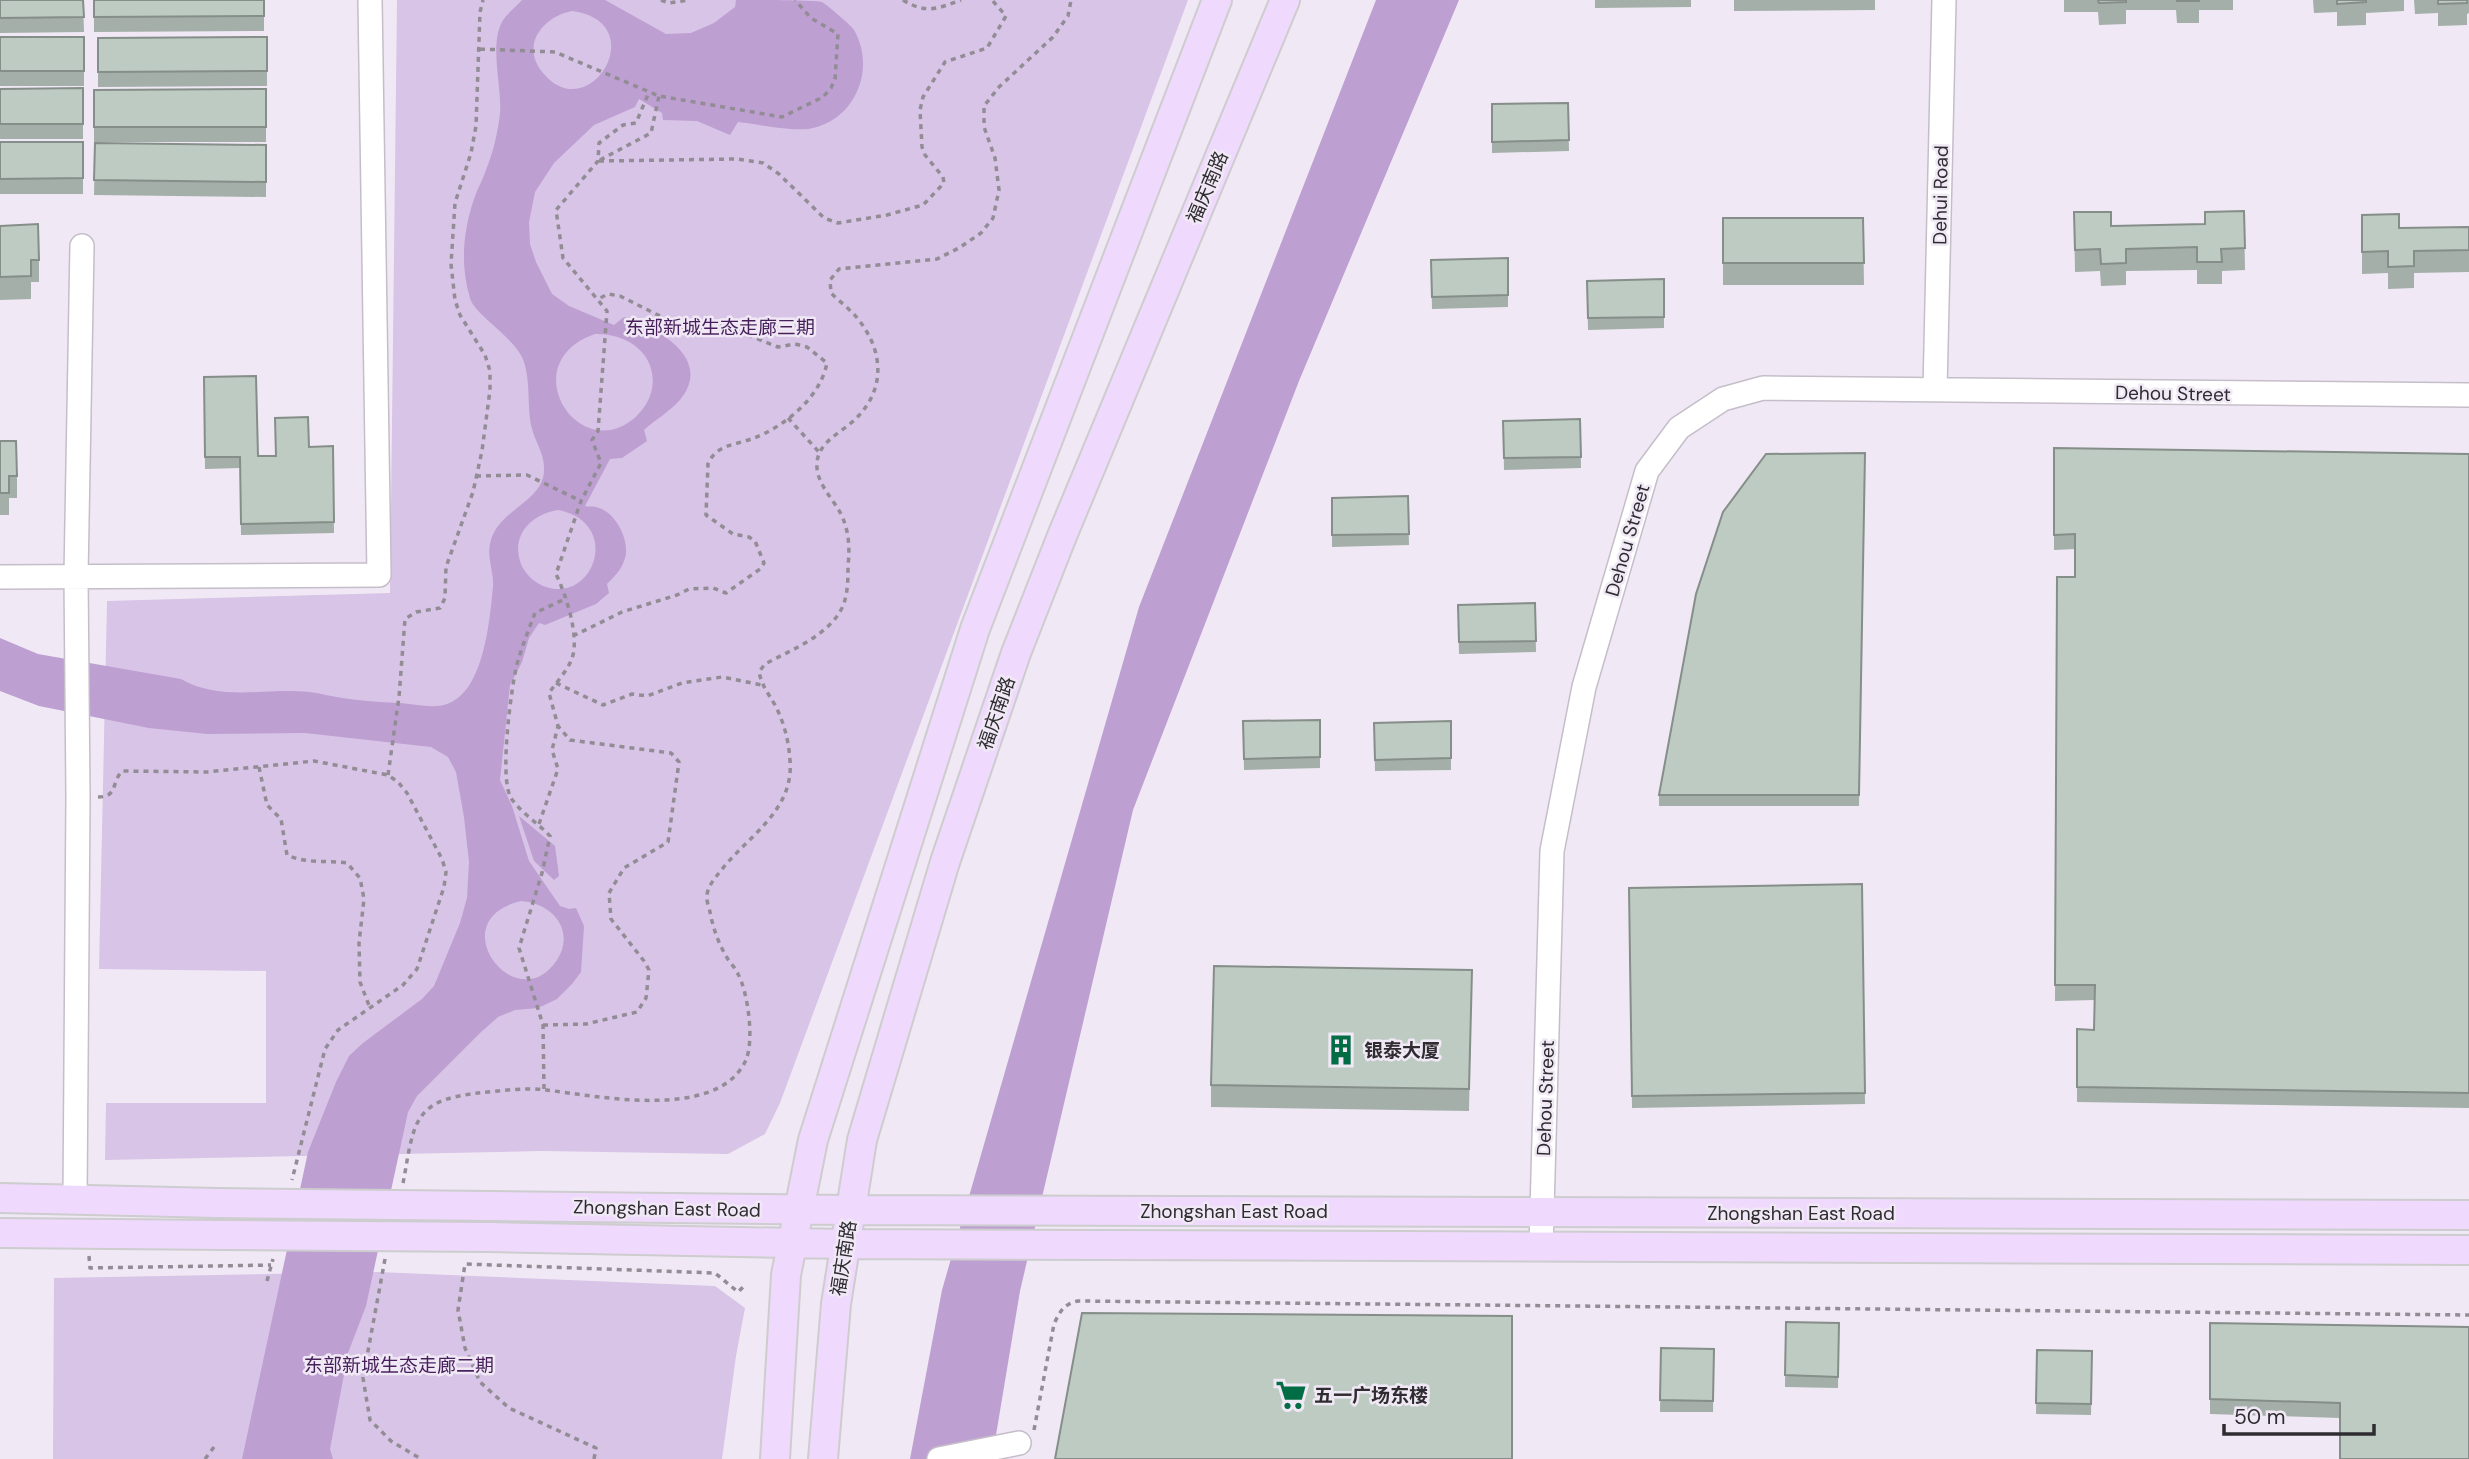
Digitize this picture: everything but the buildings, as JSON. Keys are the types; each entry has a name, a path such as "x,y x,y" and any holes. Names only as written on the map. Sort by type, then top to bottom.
{"main road":[{"path":"775,1459 786,1275 813,1140 975,629 1217,0"},
{"name":"福庆南路","path":"823,1459 836,1304 866,1126 945,862 1016,653 1062,536 1285,0"},
{"name":"Zhongshan East Road","path":"0,1198 851,1210 2469,1215"},
{"name":"Zhongshan East Road","path":"0,1233 488,1237 845,1244 2469,1250"}],"street":[{"path":"0,577 379,575 370,0"},
{"name":"Dehui Road","path":"1935,390 1944,0"},
{"path":"75,1199 78,797 76,576 82,247"},
{"name":"Dehou Street","path":"1541,1247 1552,851 1584,687 1647,471 1679,428 1723,399 1763,388 2469,396"},
{"path":"939,1459 1027,1437"}],"path":[{"path":"388,775 399,697 405,619 416,612 440,608 444,598 446,567 476,476 491,390 490,371 485,355 460,315 455,300 451,264 455,203 471,153 476,126 480,12 483,0"},
{"path":"661,0 669,3 688,0"},
{"path":"480,49 555,52 659,96 782,117 823,97 835,79 838,34 811,18 795,0"},
{"path":"903,0 918,9 937,9 961,0"},
{"path":"598,161 737,159 764,163 824,218 838,223 887,215 923,205 944,183 943,177 925,155 922,147 920,110 923,97 949,59 987,48 1006,16 992,0"},
{"path":"401,1192 420,1118 431,1106 455,1096 544,1089 612,1098 674,1101 702,1094 728,1081 745,1061 750,1031 743,990 739,974 716,936 707,896 713,881 729,859 780,807 789,782 790,762 786,732 775,705 762,685 760,672 765,664 827,627 842,608 847,590 850,545 847,527 822,485 817,465 819,452 871,402 879,381 876,354 868,334 858,318 831,293 830,280 839,269 937,259 959,248 987,225 993,218 999,190 995,158 984,127 984,107 999,87 1053,37 1068,16 1071,0"},
{"path":"598,161 599,143 623,125 636,123 649,92"},
{"path":"543,1025 586,1024 637,1012 646,998 649,970 611,919 609,893 624,868 668,842 679,762 671,753 570,740 558,726 549,693 572,659 573,636 567,598 556,574 581,501 601,463 592,440 598,431 607,311 563,258 556,210 598,161 651,133 659,96"},
{"path":"573,636 622,612 689,589 713,589 726,593 760,569 764,563 755,541 733,534 706,515 708,464 711,456 719,450 754,438 810,401 827,363 807,347 795,344 778,348 720,324 692,332 620,296 608,294 598,299"},
{"path":"788,418 819,452"},
{"path":"476,476 527,475 581,501"},
{"path":"544,1089 543,1025 519,948 542,873 550,836 522,811 511,797 506,782 505,763 516,667 535,612 567,598"},
{"path":"556,683 603,705 632,694 647,696 682,683 722,677 762,685"},
{"path":"539,824 558,768 552,750 558,726"},
{"path":"78,797 107,797 112,793 122,771 207,772 314,761 388,775 407,793 442,859 446,872 444,887 417,969 402,985 338,1030 325,1048 291,1184"},
{"path":"259,767 267,805 281,819 287,855 300,862 327,860 347,863 360,878 364,899 359,943 360,982 370,1008"},
{"path":"88,1234 90,1268 271,1265"},
{"path":"267,1281 274,1251"},
{"path":"386,1254 363,1378 366,1399 370,1420 391,1441 421,1459"},
{"path":"594,1459 596,1448 509,1408 480,1382 465,1348 458,1310 465,1264 715,1273 738,1292 746,1284"},
{"path":"1027,1437 1054,1324 1068,1303 1078,1301 2469,1315"},
{"path":"205,1459 214,1447"}],"green space":[{"name":"东部新城生态走廊三期","path":"397,0 1188,0 780,1103 765,1134 728,1154 542,1151 105,1160 106,1103 266,1103 266,971 99,969 107,601 390,593"},
{"name":"东部新城生态走廊二期","path":"378,1272 715,1286 745,1308 722,1459 53,1459 54,1278"}],"shaded area":[{"path":"522,0 605,0 666,34 691,33 714,23 735,7 736,0 822,2 854,30 861,45 862,77 849,105 838,116 808,129 738,122 730,135 697,121 663,120 662,113 639,99 635,107 594,125 554,163 535,192 529,222 530,244 552,294 569,306 614,325 624,317 652,329 678,347 690,372 688,386 679,401 644,430 647,441 622,458 610,459 585,506 596,507 610,515 624,537 626,554 619,570 607,584 609,593 596,604 545,625 539,623 529,638 522,662 510,685 500,780 512,806 529,861 560,906 576,908 584,926 581,972 557,999 538,1008 515,1010 498,1017 417,1096 408,1112 366,1306 348,1353 330,1449 333,1459 242,1459 308,1152 336,1082 349,1056 422,999 434,986 460,923 467,898 469,862 456,772 448,757 431,747 305,733 207,734 149,728 39,706 0,691 0,638 38,654 181,679 215,691 308,692 436,706 447,704 459,697 469,685 483,653 490,617 493,581 489,555 494,532 536,490 542,481 544,470 543,458 531,425 527,373 522,357 473,304 467,286 464,261 470,211 491,157 499,120 496,56 498,33 508,14","holes":["572,11 596,19 609,33 611,50 606,67 594,81 578,88 561,87 543,73 536,63 534,43 538,34 552,19","595,334 607,335 628,341 645,356 653,376 652,389 647,402 636,417 611,430 591,429 574,419 562,404 556,385 559,365 571,347","558,510 578,518 590,530 595,545 594,560 587,574 576,584 561,589 543,586 533,580 523,568 518,554 521,535 532,521","521,901 542,907 558,920 564,938 562,949 557,960 541,976 523,979 506,973 493,960 486,944 486,927 497,911"]},
{"path":"1376,0 1459,0 1299,381 1133,810 1020,1291 992,1459 910,1459 942,1290 1139,607"},
{"path":"519,816 555,846 559,876 554,880 534,861"}],"place":[{"name":"银泰大厦","path":"1341,1050"},
{"name":"五一广场东楼","path":"1291,1395"}]}
